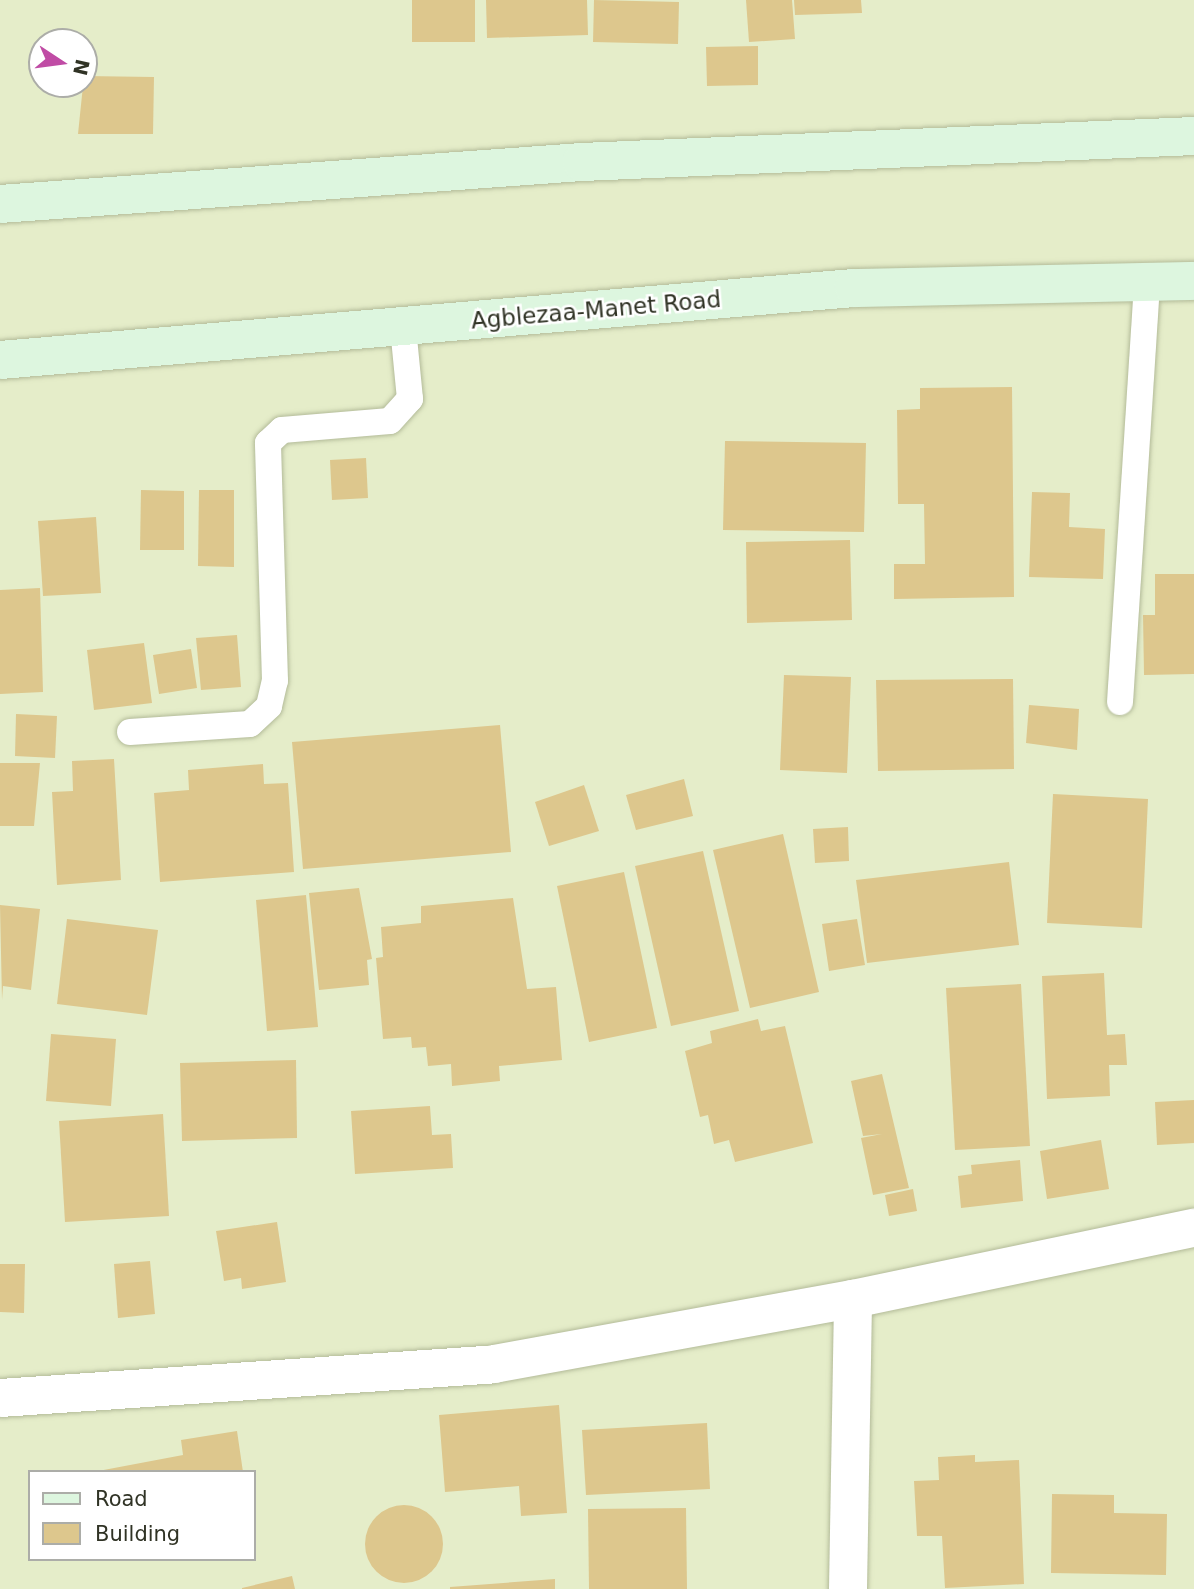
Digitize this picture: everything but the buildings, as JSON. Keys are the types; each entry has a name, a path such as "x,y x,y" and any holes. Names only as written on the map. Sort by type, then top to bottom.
{"main road":[{"path":"0,204 582,162 1194,136"},
{"name":"Agblezaa-Manet Road","path":"0,360 854,288 1194,281"}],"street":[{"path":"0,1398 494,1364 853,1300 1194,1228"},
{"path":"848,1589 853,1300"}],"lane":[{"path":"1120,702 1147,282"},
{"path":"130,732 250,724 269,706 275,681 268,443 282,430 390,421 410,399 403,327"}]}
